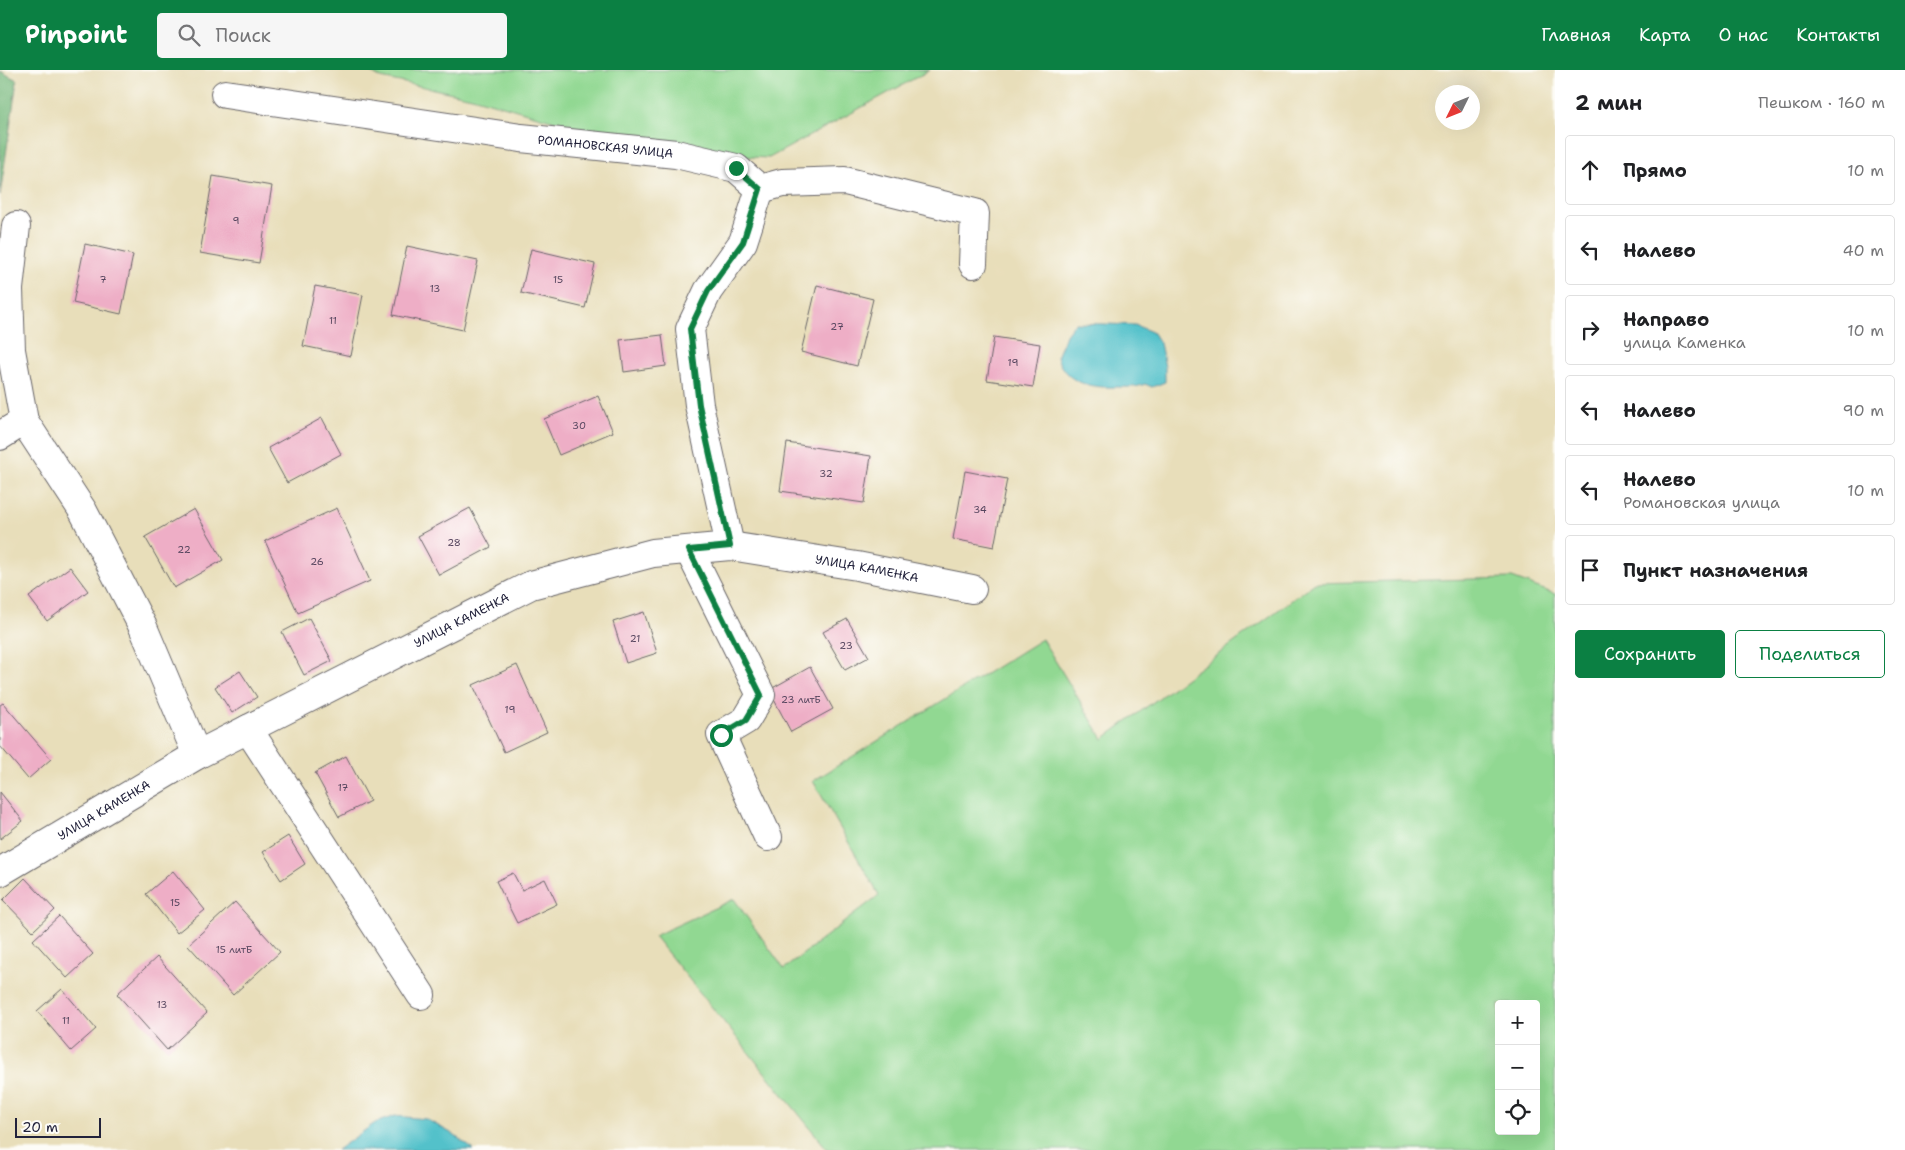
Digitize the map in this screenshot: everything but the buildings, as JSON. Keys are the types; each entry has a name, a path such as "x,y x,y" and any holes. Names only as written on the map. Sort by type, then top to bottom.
{"street":[{"name":"РОМАНОВСКАЯ УЛИЦА","path":"225,94 521,138 676,154 736,168 760,189"},
{"path":"730,546 699,405 690,329 708,291 743,242 760,189 782,184 845,181 975,214 973,264"},
{"path":"16,226 8,289 11,350 24,421 83,511 143,627 197,755"},
{"path":"0,436 24,421"},
{"name":"УЛИЦА КАМЕНКА","path":"0,872 197,755 531,586 653,553 730,546 857,566 972,589"},
{"path":"689,550 761,695 746,720 721,735 768,837"},
{"path":"248,729 421,995"}],"green space":[{"path":"365,70 930,70 769,158 715,155 620,140 472,97 381,78"},
{"path":"0,71 17,80 0,195"},
{"path":"1512,578 1555,594 1555,1150 828,1150 654,936 734,899 784,969 879,895 813,781 1042,639 1103,739 1315,583"}],"water":[{"path":"1075,323 1135,325 1152,332 1160,343 1165,367 1165,382 1152,387 1145,384 1132,387 1099,387 1074,379 1067,374 1057,357 1066,335"},
{"path":"395,1116 426,1119 451,1133 474,1150 337,1150 375,1123"}],"route":[{"path":"721,735 746,720 761,695 689,550 730,546 699,405 690,329 708,291 743,242 760,189 736,168"}]}
